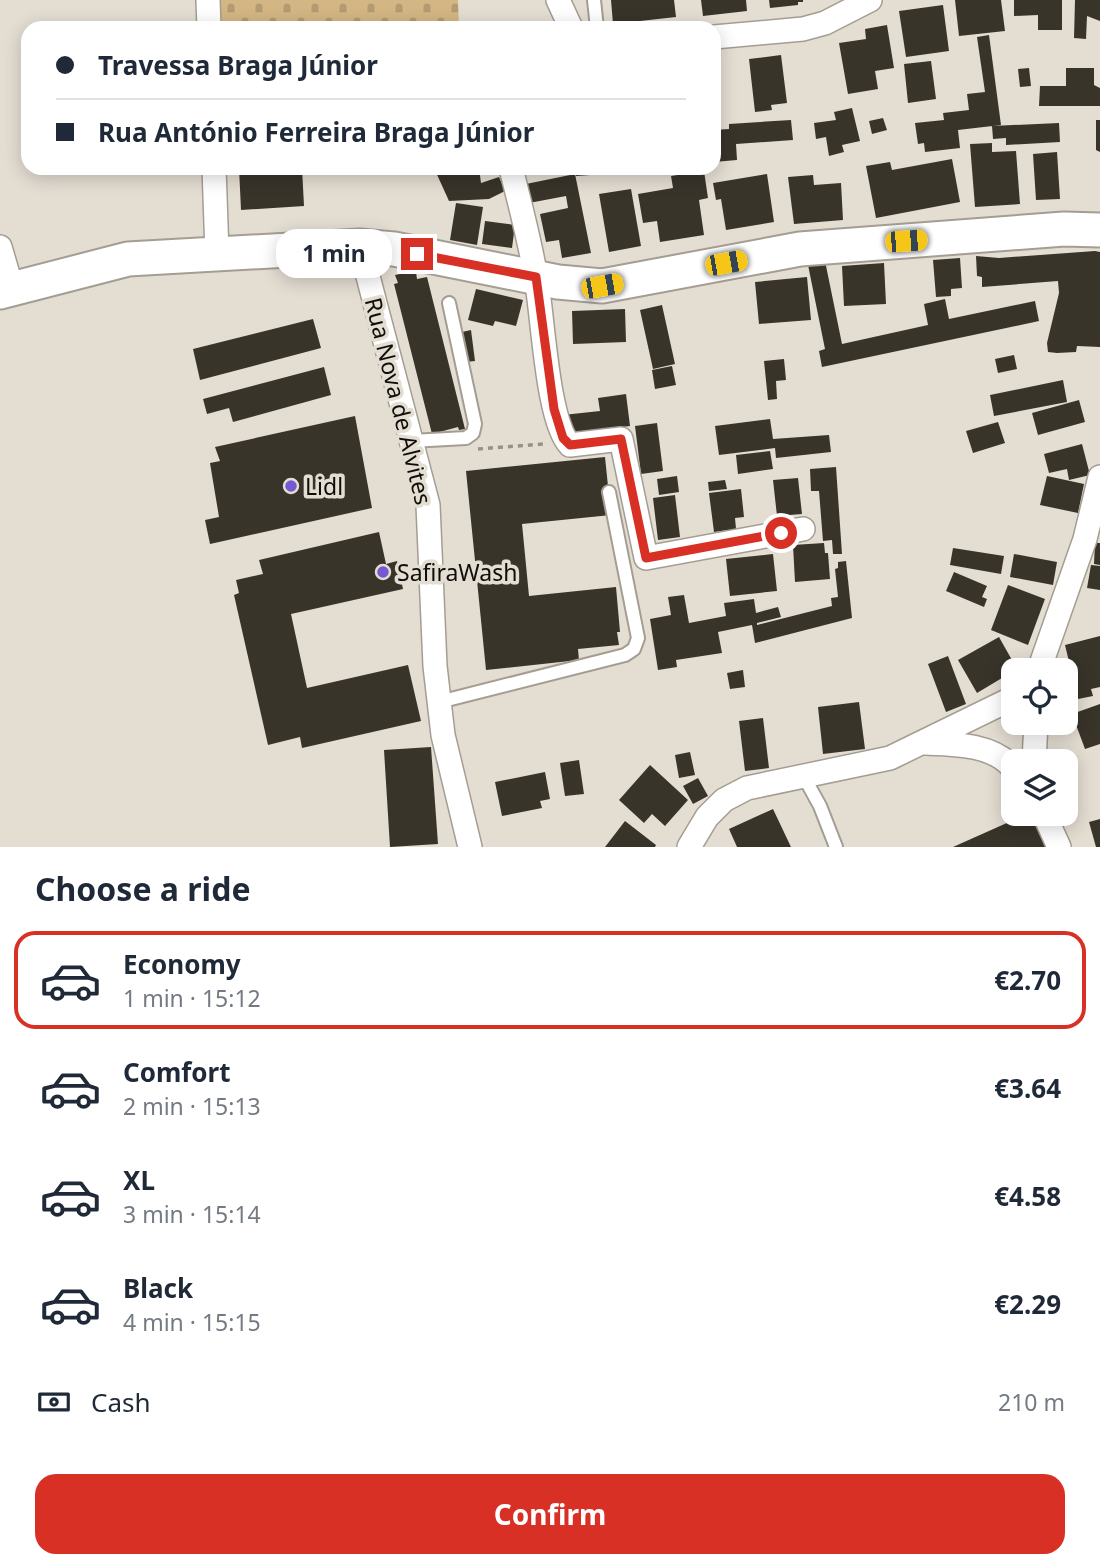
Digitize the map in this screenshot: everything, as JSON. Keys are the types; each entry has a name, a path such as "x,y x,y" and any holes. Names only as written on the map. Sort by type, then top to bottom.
{"street":[{"path":"208,0 209,21"},
{"path":"558,0 568,21"},
{"path":"721,36 803,29 825,23 856,3"},
{"path":"214,175 217,253"},
{"path":"513,175 536,277 554,409 563,438 570,445 621,439 646,558 803,529"},
{"path":"0,247 6,290 128,259 360,246 394,249 536,277 602,286 800,249 1064,229 1100,230"},
{"name":"Rua Nova de Alvites","path":"360,246 428,505 439,702 443,734 470,847"},
{"path":"1045,658 1086,540 1100,477"},
{"path":"689,847 707,817 724,800 747,788 890,758 1001,704"},
{"path":"922,743 983,749 1001,758"},
{"path":"1049,826 1059,847"}],"lane":[{"path":"594,0 596,21"},
{"path":"411,441 466,438 473,433 474,424 449,303"},
{"path":"439,702 625,655 634,649 638,638 609,492"},
{"path":"804,778 820,806 836,847"}],"path":[{"path":"470,450 567,442"}],"green space":[{"path":"221,0 458,0 459,21 221,21"}],"building":[{"path":"611,0 674,0 676,17 613,21"},
{"path":"701,0 746,0 747,11 703,16"},
{"path":"769,0 803,0 803,2 770,8"},
{"path":"955,0 1001,0 1005,31 959,36"},
{"path":"1014,0 1062,0 1062,30 1038,30 1038,15 1014,16"},
{"path":"1075,0 1100,0 1100,21 1087,16 1086,39 1074,38"},
{"path":"943,5 949,51 906,57 899,11"},
{"path":"887,25 894,68 875,71 878,89 848,94 839,43 866,39 865,29"},
{"path":"989,35 1001,125 958,130 960,148 925,152 924,143 918,144 915,123 944,120 943,113 969,110 967,94 985,92 977,37"},
{"path":"781,55 787,103 771,105 772,110 755,112 749,59"},
{"path":"931,61 936,99 908,103 904,64"},
{"path":"1029,68 1031,86 1020,87 1018,69"},
{"path":"1066,68 1094,68 1094,85 1100,88 1100,106 1039,106 1040,86 1066,86"},
{"path":"852,108 860,141 842,145 844,152 829,156 826,137 816,139 814,123 836,120 834,112"},
{"path":"883,118 887,130 872,134 869,121"},
{"path":"791,120 793,140 736,144 737,160 721,161 721,130 729,129 729,124"},
{"path":"1096,120 1100,120 1100,152 1096,150"},
{"path":"1059,123 1060,142 1006,145 1006,138 993,139 992,126"},
{"path":"992,143 992,152 1016,151 1020,204 975,207 970,144"},
{"path":"1057,152 1060,199 1036,200 1033,154"},
{"path":"952,159 960,202 876,218 866,166 890,162 892,170"},
{"path":"767,174 774,222 726,230 721,199 716,200 713,183"},
{"path":"239,175 302,175 304,206 241,210"},
{"path":"437,175 480,175 481,183 499,177 505,191 489,199 449,201"},
{"path":"575,175 591,253 562,258 559,240 546,242 540,214 568,208 566,196 529,203 526,184"},
{"path":"705,175 708,198 699,200 704,235 660,242 657,221 643,223 638,194 673,188 671,176"},
{"path":"813,175 814,185 841,183 843,220 794,224 788,177"},
{"path":"631,189 641,246 609,252 599,194"},
{"path":"456,203 483,207 477,245 450,240"},
{"path":"485,221 515,225 512,248 482,244"},
{"path":"1100,252 1100,347 1077,346 1076,352 1048,352 1047,343 1059,293 1058,281 982,287 982,277 977,276 976,256 999,258"},
{"path":"824,256 842,344 928,325 924,304 945,299 949,319 1035,301 1039,321 822,367 819,351 825,349 807,260"},
{"path":"960,258 962,288 951,289 951,296 936,297 933,260"},
{"path":"884,263 886,304 844,306 842,266"},
{"path":"416,272 417,279 427,277 465,429 459,430 458,427 432,434 394,284 398,283 395,275"},
{"path":"807,277 811,320 759,324 755,282"},
{"path":"476,289 523,300 516,326 495,321 493,326 468,320"},
{"path":"662,305 675,364 653,369 640,310"},
{"path":"625,309 626,342 573,344 572,311"},
{"path":"313,319 321,348 200,380 193,349"},
{"path":"471,330 475,361 466,362 462,332"},
{"path":"1014,355 1017,369 998,373 995,359"},
{"path":"784,359 786,380 776,381 777,399 768,400 764,361"},
{"path":"672,366 676,385 655,389 652,370"},
{"path":"324,367 331,395 233,422 229,408 207,414 203,399"},
{"path":"1063,380 1067,402 994,416 990,395"},
{"path":"626,394 630,426 566,434 563,415 600,411 598,398"},
{"path":"1079,400 1085,422 1038,435 1032,413"},
{"name":"Lidl","path":"355,416 372,508 210,544 205,520 219,517 210,463 220,461 215,447"},
{"path":"770,419 773,439 829,435 831,452 776,458 775,448 719,455 715,426"},
{"path":"998,422 1005,443 973,453 966,431"},
{"path":"657,423 663,471 641,474 635,426"},
{"path":"1082,444 1090,475 1069,480 1067,469 1049,473 1044,454"},
{"path":"770,451 773,469 738,474 736,455"},
{"path":"605,457 611,515 522,524 529,596 616,587 619,645 578,649 579,660 486,670 466,471"},
{"path":"836,467 842,554 833,554 832,540 823,541 819,491 811,491 810,469"},
{"path":"677,476 679,492 659,495 657,479"},
{"path":"1047,476 1084,484 1078,513 1040,505"},
{"path":"798,478 802,514 777,516 773,480"},
{"path":"725,480 727,489 709,491 708,482"},
{"path":"741,489 744,517 735,518 736,529 714,532 709,493"},
{"path":"675,495 680,537 658,540 653,498"},
{"path":"379,532 386,564 397,561 403,589 291,614 307,688 408,665 421,721 302,748 300,737 268,745 234,595 239,593 236,580 263,574 259,560"},
{"path":"824,543 825,553 828,553 830,579 795,582 793,545"},
{"path":"1095,543 1100,543 1100,565 1094,564"},
{"path":"953,548 1004,556 1001,574 950,565"},
{"path":"773,554 777,591 730,596 726,559"},
{"path":"1014,554 1057,562 1053,585 1010,577"},
{"path":"846,561 852,618 755,643 752,625 718,632 722,653 676,660 677,667 658,670 650,619 671,615 668,597 684,595 689,623 726,616 724,603 754,599 756,613 778,607 781,617 757,625 832,606 831,598 838,597 835,569 838,568 838,562"},
{"path":"1091,565 1100,566 1100,590 1087,588"},
{"path":"954,572 987,586 982,597 987,599 984,607 946,591"},
{"path":"1008,585 1045,599 1028,645 991,630"},
{"path":"1100,636 1100,687 1091,689 1093,696 1078,699 1078,658 1068,658 1065,645"},
{"path":"999,637 1011,658 1001,658 1001,679 977,693 958,660"},
{"path":"948,656 966,704 946,712 928,664"},
{"path":"743,670 745,687 730,689 727,673"},
{"path":"859,702 865,749 823,754 818,707"},
{"path":"1100,704 1100,744 1085,749 1078,730 1078,712"},
{"path":"763,718 769,768 745,771 739,721"},
{"path":"431,747 438,844 390,847 384,750"},
{"path":"690,752 695,775 679,778 675,755"},
{"path":"579,760 584,794 565,796 560,763"},
{"path":"650,765 688,800 665,826 652,814 644,823 619,800"},
{"path":"545,772 550,799 540,801 542,808 502,816 495,782"},
{"path":"698,778 708,796 693,804 683,786"},
{"path":"773,809 791,847 737,847 729,829"},
{"path":"1100,819 1100,847 1096,847 1089,822"},
{"path":"625,821 656,845 655,847 605,847"},
{"path":"1001,826 1041,826 1051,847 953,847"}],"place":[{"name":"Lidl","path":"291,486"},
{"name":"SafiraWash","path":"383,572"}],"route":[{"path":"417,254 536,277 554,409 563,438 570,445 621,439 646,558 781,533"}]}
